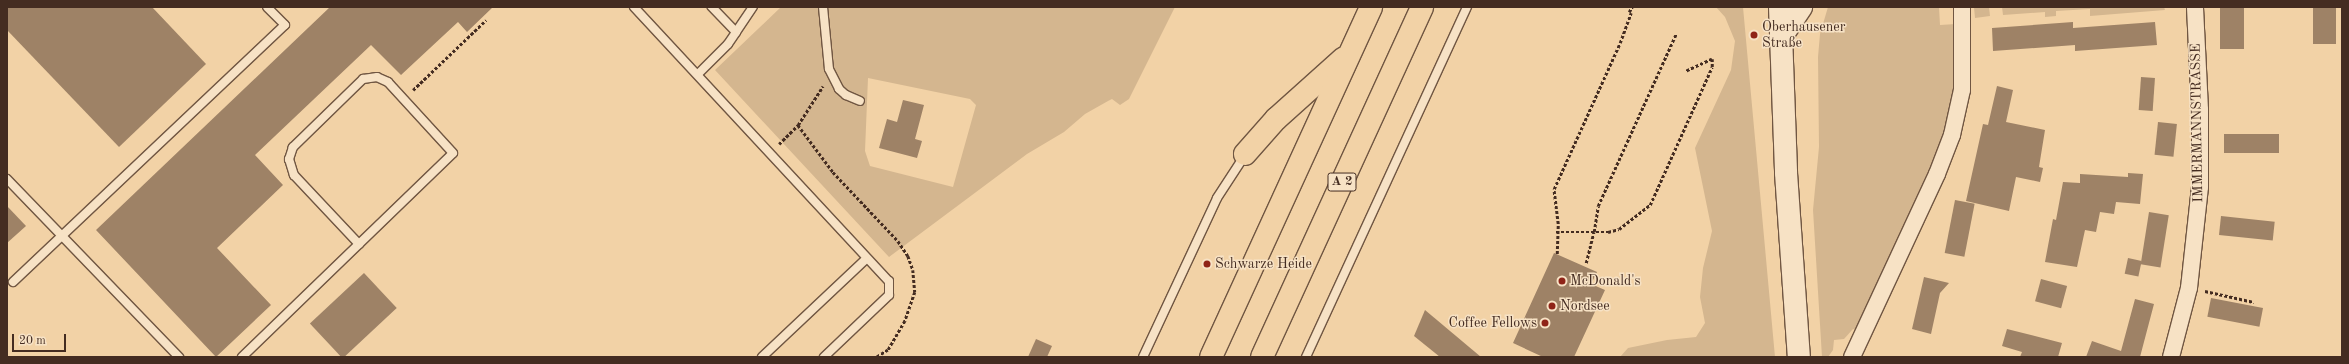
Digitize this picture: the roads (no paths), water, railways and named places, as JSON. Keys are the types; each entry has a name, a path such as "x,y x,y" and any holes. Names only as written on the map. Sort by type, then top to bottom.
{"highway":[{"path":"1211,357 1371,7"},
{"name":"A 2","path":"1262,357 1422,7"},
{"path":"1245,154 1276,119 1351,51"}],"main road":[{"path":"1780,7 1786,173 1799,357"},
{"path":"1781,37 1801,7"}],"street":[{"path":"1852,357 1937,174 1952,134 1962,90 1962,7"},
{"name":"IMMERMANNSTRASSE","path":"2171,357 2188,288 2200,187 2200,110 2195,7"}],"lane":[{"path":"13,282 60,235 285,25 267,7"},
{"path":"634,7 698,74 768,152 889,281 889,295 824,357"},
{"path":"712,7 736,32"},
{"path":"698,74 728,44 753,7"},
{"path":"823,7 829,69 839,89 846,95 860,100"},
{"path":"1306,357 1467,7"},
{"path":"242,357 359,244 453,153 388,82 377,77 363,79 293,147 289,159 294,175 359,244"},
{"path":"1143,357 1217,198 1245,154"},
{"path":"7,179 179,357"},
{"path":"762,357 867,258"}],"place":[{"name":"Oberhausener Straße","path":"1754,35"},
{"name":"Schwarze Heide","path":"1207,264"},
{"name":"McDonald's","path":"1562,281"},
{"name":"Nordsee","path":"1552,306"},
{"name":"Coffee Fellows","path":"1545,323"}]}
